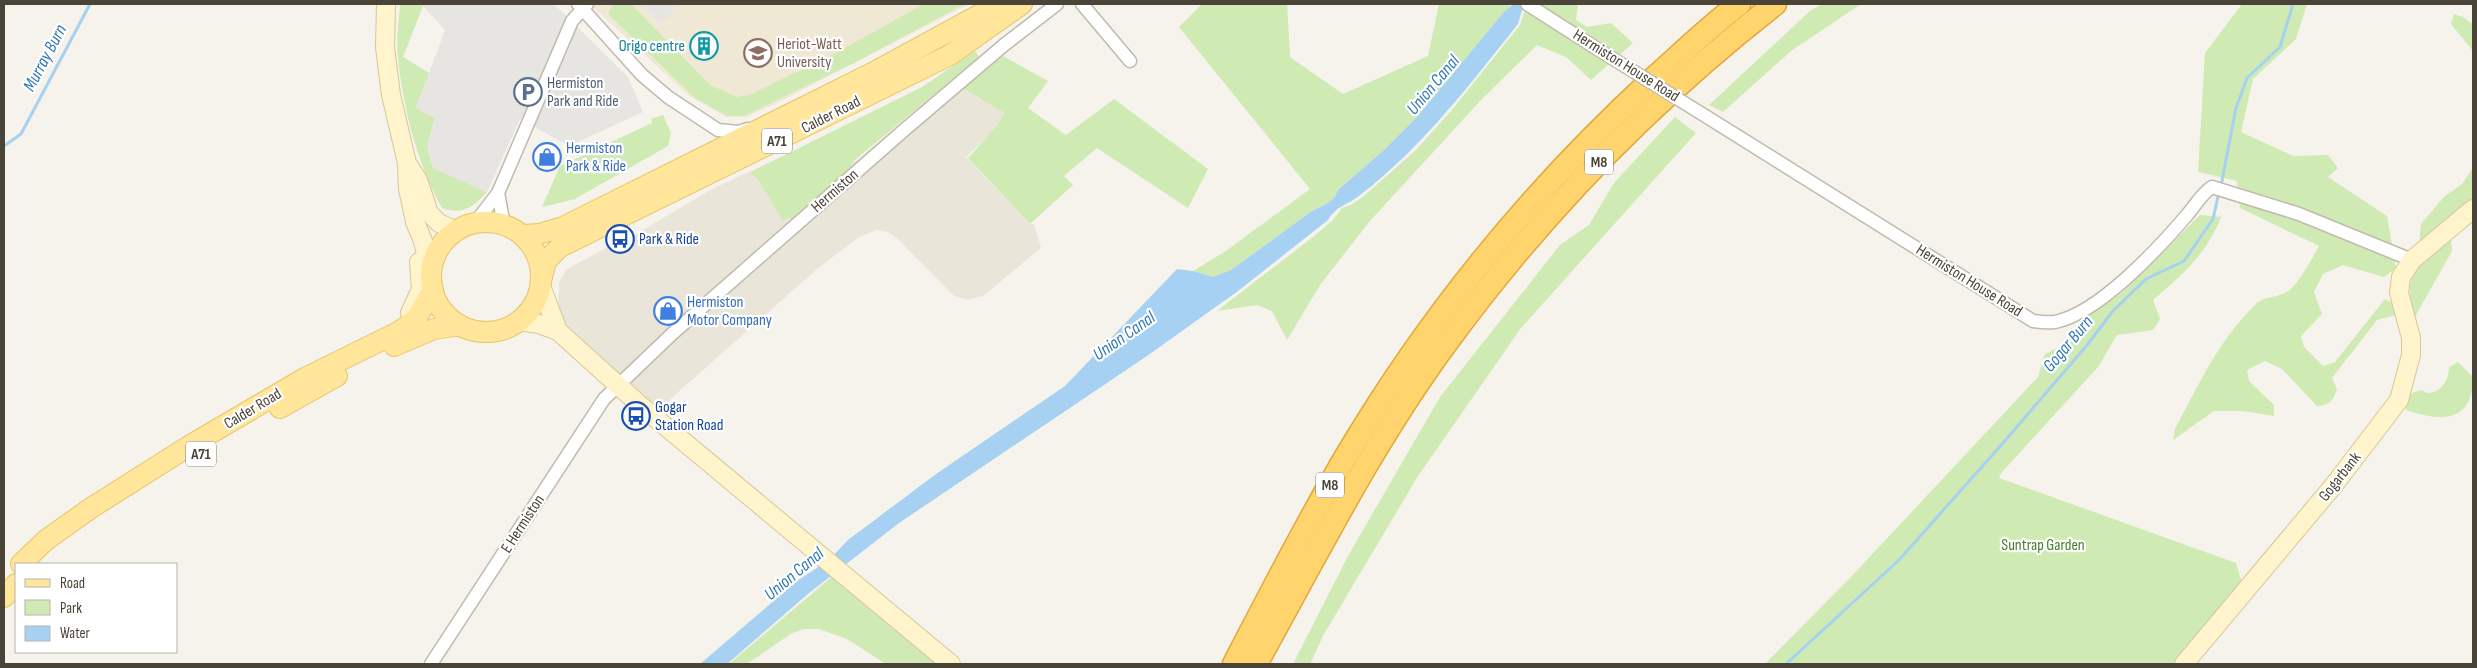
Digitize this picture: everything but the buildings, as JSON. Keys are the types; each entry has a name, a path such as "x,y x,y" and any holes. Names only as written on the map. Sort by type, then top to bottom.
{"highway":[{"name":"M8","path":"1228,664 1348,452 1398,375 1441,314 1516,220 1604,123 1714,23 1739,4"},
{"name":"M8","path":"1256,664 1396,417 1446,343 1504,268 1572,190 1645,116 1724,44 1775,4"},
{"name":"M8","path":"1270,664 1305,598 1352,492"},
{"name":"M8","path":"1234,664 1299,540"}],"main road":[{"name":"Calder Road","path":"522,235 539,234 563,227 942,37 999,4"},
{"name":"Calder Road","path":"541,284 546,261 560,247 950,55 1022,4"},
{"path":"490,222 504,225 522,235 537,255 541,284 534,305 520,321 501,330 491,332 470,330 460,326 448,317 438,304 432,284 438,251 446,240 456,231 475,223 490,222"},
{"name":"Calder Road","path":"21,563 46,540 91,508 302,379 400,331 412,322 432,284"},
{"name":"Calder Road","path":"38,563 104,513 320,385 418,335 434,329 460,326"},
{"path":"4,580 15,569"},
{"path":"4,597 15,585"}],"street":[{"path":"386,4 387,71 407,163 408,189 415,222 423,241 432,284"},
{"name":"Hermiston","path":"618,386 673,333 903,131 1004,45 1057,4"},
{"path":"1082,4 1130,60"},
{"path":"475,223 498,193 572,21 583,5 642,75 668,97 718,130 738,132 791,114"},
{"name":"Hermiston House Road","path":"1532,7 2032,320 2043,322 2065,319 2083,311 2110,292 2142,263 2212,187 2299,214 2412,260"},
{"path":"407,163 418,180 429,213 439,223 456,231"},
{"path":"498,193 504,225"},
{"path":"2412,260 2473,209"},
{"path":"362,348 377,335 407,316 418,299 421,289 421,273 415,243 415,222"},
{"name":"Gogarbank","path":"2184,664 2334,485 2399,400 2412,355 2411,338 2399,293 2401,277 2412,260"},
{"path":"541,284 558,331"},
{"path":"520,321 539,324 558,331 618,386 951,664"},
{"name":"E Hermiston","path":"431,664 604,399 618,386"}],"shaded area":[{"name":"Hermiston Park and Ride","path":"421,4 554,4 628,77 643,112 569,146 520,119 487,192 433,168 427,147 435,118 416,108 445,30"},
{"name":"Heriot-Watt University","path":"590,4 969,4 777,103 746,117 726,117 688,95"},
{"path":"641,4 679,4 661,24"},
{"path":"990,50 1030,97 966,157 1030,224 1034,224 1041,248 983,296 968,300 954,296 899,240 888,232 877,230 859,237 817,269 677,393 654,416 558,331 559,282 567,269 612,245 616,246 712,189 835,132 855,162"}],"green space":[{"path":"400,4 421,4 423,6 403,57 429,73 416,108 435,118 427,147 433,168 487,192 467,209 456,211 442,208 418,154 403,96 400,76 397,44"},
{"path":"613,4 631,4 710,85 737,97 749,95 823,60 924,4 964,4 854,63 744,116 727,116 695,98 608,14"},
{"path":"1202,4 1287,4 1290,57 1343,94 1428,56 1439,4 1508,4 1510,7 1416,118 1383,151 1338,190 1335,197 1312,211 1231,270 1213,277 1193,271 1226,251 1310,189 1179,27"},
{"path":"1531,4 1578,4 1576,20 1587,27 1611,23 1633,43 1591,80 1566,57 1537,45 1481,100 1369,222 1320,285 1287,340 1272,311 1257,305 1217,311 1313,237 1333,220 1342,208 1351,205 1364,196 1416,150 1451,111 1520,25 1524,13"},
{"path":"1822,4 1861,4 1791,51 1723,112 1709,105 1810,11"},
{"path":"2242,4 2307,4 2296,39 2253,79 2241,132 2293,156 2328,155 2338,168 2328,177 2387,216 2396,268 2384,277 2343,265 2323,274 2314,292 2322,314 2301,336 2304,347 2323,366 2335,362 2385,299 2392,303 2396,315 2377,320 2332,378 2337,389 2334,397 2325,405 2317,406 2282,369 2265,361 2247,370 2249,381 2274,405 2274,416 2243,411 2214,411 2173,440 2175,429 2192,396 2230,334 2257,303 2290,290 2304,272 2319,246 2240,208 2237,181 2198,172 2205,53"},
{"path":"2454,14 2463,17 2473,24 2473,51 2451,24"},
{"path":"975,51 979,57 850,164 852,167 791,220 789,216 783,221 757,178 751,174 753,171 922,87"},
{"path":"1003,56 1048,81 1028,108 1066,135 1114,99 1208,169 1188,208 1097,148 1064,176 1073,185 1030,224 968,158 997,126 1005,113 961,87"},
{"path":"663,115 671,133 668,146 575,199 542,207 560,166 652,123 651,119"},
{"path":"1675,117 1696,133 1521,328 1418,476 1324,634 1310,664 1293,664 1348,556 1440,397 1560,245 1589,225 1614,183"},
{"path":"2473,168 2473,203 2419,245 2421,224 2444,197 2462,184"},
{"name":"Suntrap Garden","path":"2200,215 2221,217 2208,242 2193,263 2153,300 2160,319 2153,330 2117,335 2098,367 2002,472 1999,478 2236,563 2243,586 2192,648 2184,646 2186,653 2178,664 1765,664 1849,579 2038,377 2045,354 2068,343 2085,318 2122,293"},
{"path":"2451,238 2452,251 2413,320 2410,291 2414,272 2428,256"},
{"path":"2458,362 2473,377 2472,392 2461,411 2443,417 2419,414 2406,410 2406,401 2412,393 2422,390 2427,393 2437,391 2444,384 2448,376 2449,367"},
{"path":"834,575 942,664 886,664 847,639 819,629 805,629 792,633 747,664 729,664"}],"water":[{"name":"Union Canal","path":"1513,4 1528,4 1522,10 1518,24 1436,124 1372,186 1339,208 1328,220 1238,291 1147,356 899,523 809,593 727,664 700,664 797,581 829,560 848,540 936,474 1065,386 1177,269 1193,271 1213,277 1231,270 1312,211 1328,203 1335,197 1338,190 1383,151 1416,118 1503,13"}],"waterway":[{"name":"Murray Burn","path":"4,146 21,134 90,4"},
{"name":"Gogar Burn","path":"2221,186 2236,108 2247,78 2280,47 2293,4"},
{"name":"Gogar Burn","path":"1786,664 1899,560 2003,443 2088,344 2112,312 2146,279 2184,261 2213,219 2219,192"}],"place":[{"name":"Origo centre","path":"704,46"},
{"name":"Heriot-Watt University","path":"758,53"},
{"name":"Hermiston Park and Ride","path":"528,92"},
{"name":"Hermiston Park & Ride","path":"547,157"},
{"name":"Park & Ride","path":"620,239"},
{"name":"Hermiston Motor Company","path":"668,311"},
{"name":"Gogar Station Road","path":"636,416"}]}
